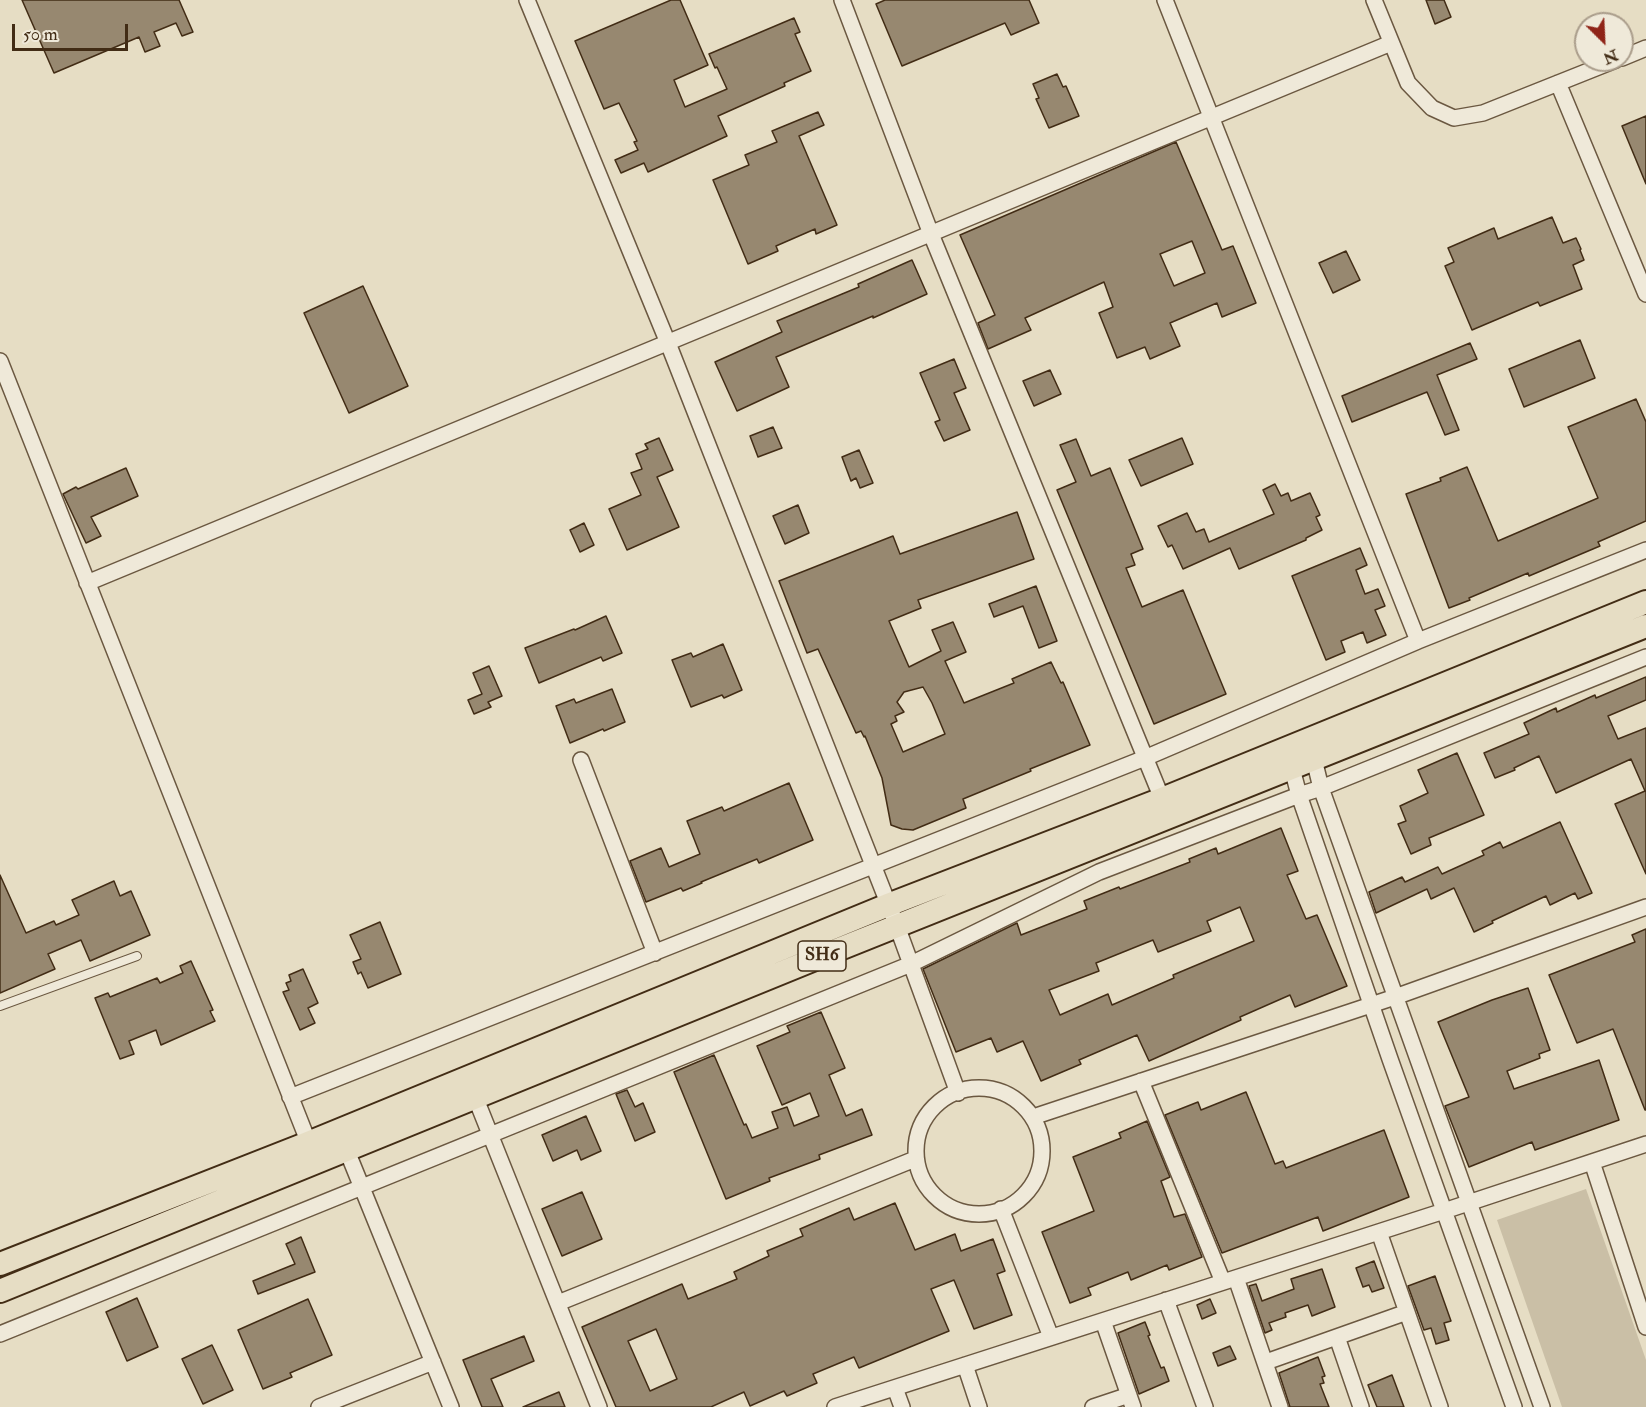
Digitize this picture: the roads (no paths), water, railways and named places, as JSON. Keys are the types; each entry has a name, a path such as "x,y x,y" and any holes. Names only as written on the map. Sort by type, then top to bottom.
{"main road":[{"name":"SH6","path":"0,1291 342,1140 471,1088 897,926 1166,808 1311,749 1646,602"},
{"name":"SH6","path":"1311,749 1646,626"},
{"name":"SH6","path":"471,1088 888,905 1166,808"},
{"name":"SH6","path":"1,1263 313,1153"}],"street":[{"path":"526,0 668,343 897,926 958,1093"},
{"path":"842,0 931,234 1166,808"},
{"path":"1165,0 1418,641"},
{"path":"1374,0 1408,83 1432,108 1454,118 1484,113 1586,72"},
{"path":"87,583 1391,43"},
{"path":"1558,83 1646,294"},
{"path":"0,361 313,1153"},
{"path":"290,1097 1145,758 1418,641 1646,549"},
{"path":"0,1334 911,964 1099,872 1321,788 1646,657"},
{"path":"1311,749 1321,788 1542,1407"},
{"path":"1289,758 1299,795 1371,1005 1514,1407"},
{"path":"581,760 655,952"},
{"path":"1033,1117 1395,997 1646,907"},
{"path":"1141,1081 1266,1362 1280,1407"},
{"path":"973,1087 993,1089 1016,1099 1033,1117 1042,1142 1041,1165 1031,1187 1013,1205 991,1214 964,1213 942,1203 924,1185 915,1159 916,1137 926,1114 945,1097 958,1093 973,1087"},
{"path":"471,1088 599,1407"},
{"path":"342,1140 452,1407"},
{"path":"835,1407 1646,1144"},
{"path":"558,1303 915,1159"},
{"path":"1592,1162 1646,1327"},
{"path":"1001,1209 1051,1337"},
{"path":"1379,1232 1440,1407"},
{"path":"1166,1300 1205,1407"},
{"path":"1266,1362 1407,1312"},
{"path":"1093,1407 1131,1401 1103,1321"},
{"path":"1337,1337 1361,1407"},
{"path":"319,1407 433,1362"},
{"path":"964,1365 979,1407"},
{"path":"895,1388 902,1407"}],"lane":[{"path":"0,1006 137,956"}]}
